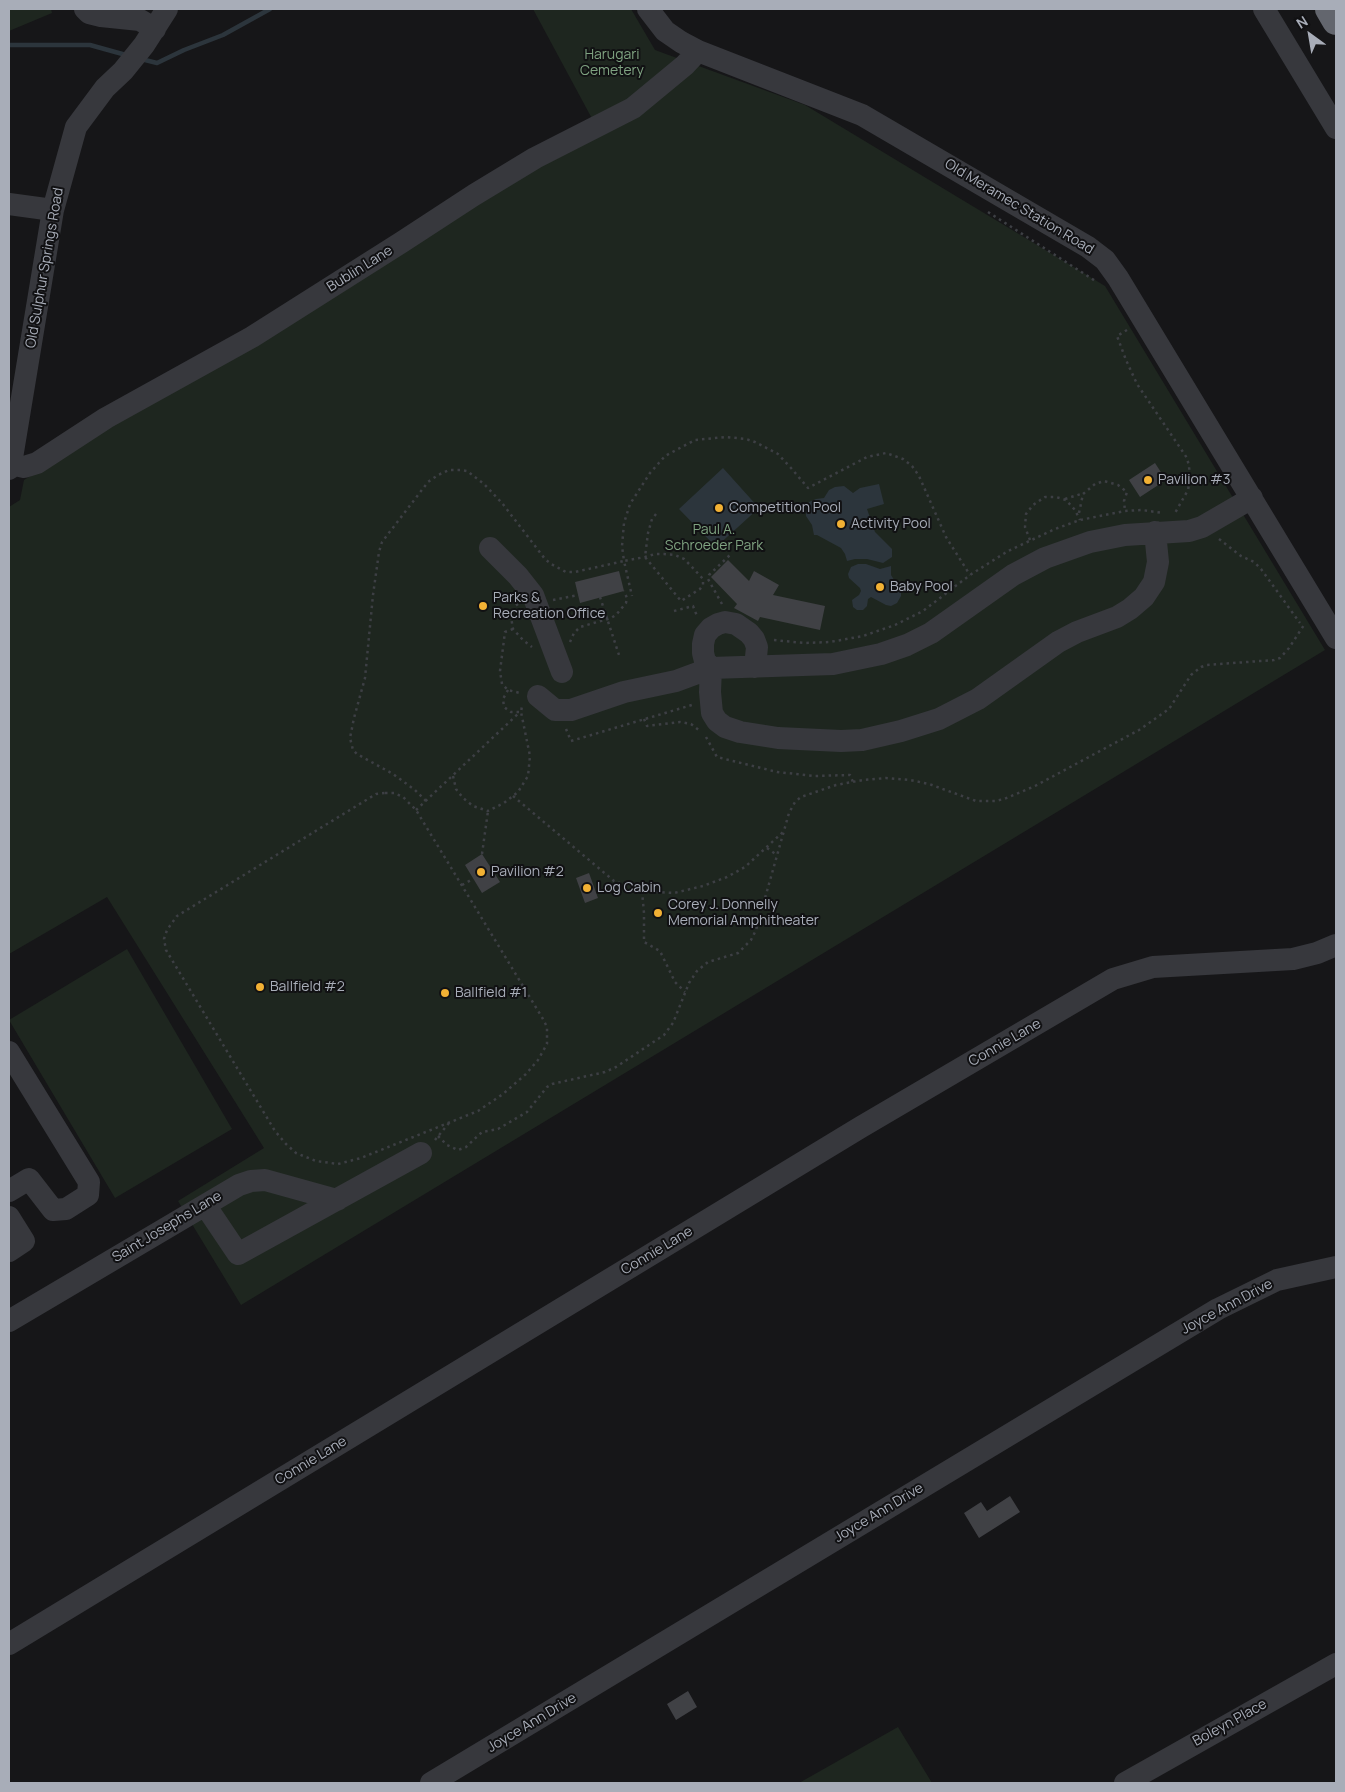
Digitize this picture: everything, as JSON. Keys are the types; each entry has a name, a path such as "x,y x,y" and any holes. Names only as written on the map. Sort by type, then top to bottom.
{"highway":[{"path":"1329,9 1336,22"}],"street":[{"path":"85,9 89,14 140,20 150,37"},
{"name":"Old Sulphur Springs Road","path":"10,467 53,210 76,127 105,88 123,71 150,37 167,9"},
{"name":"Old Meramec Station Road","path":"648,9 665,31 680,42 698,51 862,115 1088,248 1100,257 1118,278 1336,638"},
{"path":"1264,9 1336,128"},
{"name":"Bublin Lane","path":"10,467 37,463 106,418 260,331 535,158 633,108 698,51"},
{"path":"9,204 53,210"},
{"path":"528,697 555,710 571,710 624,692 676,681 711,668 834,664 881,654 907,645 931,633 1013,575 1045,558 1090,542 1124,535 1160,522 1189,531 1202,527 1252,498"},
{"path":"755,667 756,647 754,639 736,624 725,622 711,628 705,635 703,653 711,668 710,692 712,713 725,728 778,738 841,741 862,740 901,731 939,718 960,710 978,699 1058,642 1077,632 1117,617 1144,597 1154,582 1158,562 1160,522"},
{"path":"490,548 518,576 533,595 562,672"},
{"name":"Connie Lane","path":"9,1644 861,1127 1113,980 1154,967 1293,959 1317,953 1336,945"},
{"path":"9,1052 89,1182 88,1196 66,1209 53,1210 29,1178 9,1191"},
{"path":"205,1205 238,1254 421,1154"},
{"name":"Saint Josephs Lane","path":"9,1321 239,1185 251,1181 265,1180 337,1200"},
{"path":"9,1217 24,1241 9,1251"},
{"name":"Joyce Ann Drive","path":"431,1783 1218,1309 1277,1280 1336,1267"},
{"name":"Boleyn Place","path":"1125,1783 1336,1664"}],"path":[{"path":"988,212 1098,283"},
{"path":"1132,326 1117,336 1126,360 1137,384 1187,458 1189,466 1190,479 1188,490 1174,514"},
{"path":"632,596 624,561 623,534 626,513 634,496 665,456 695,440 726,437 756,442 778,454 808,488 868,457 886,454 903,459 912,466 919,476 946,537 970,575"},
{"path":"426,801 415,790 393,774 357,754 353,750 350,738 365,678 380,547 428,482 449,470 460,470 473,475 506,507 545,559 558,569 575,572 624,561 645,557 664,554 675,555 684,559 698,572 703,585 681,601 645,557 650,525 656,514"},
{"path":"1063,499 1083,494 1098,482 1108,481 1127,492 1124,501 1125,511"},
{"path":"1080,520 1079,515 1083,494"},
{"path":"1030,540 1025,527 1026,514 1030,508 1045,497 1063,499 1079,515"},
{"path":"767,637 777,642 804,643 830,642 864,636 895,625 923,611 970,575 1008,551 1055,529 1080,520 1125,511 1142,510 1160,522"},
{"path":"438,1136 447,1145 458,1150 466,1147 482,1132 498,1129 527,1112 552,1084 595,1076 616,1067 670,1029 693,977 702,965 738,953 756,930 791,809 801,797 822,789 852,782 886,778 910,780 976,801 1004,799 1041,783 1139,730 1169,709 1190,675 1201,667 1280,658 1289,648 1302,624 1254,562 1240,556 1202,527"},
{"path":"726,610 708,579 709,575 731,554"},
{"path":"570,645 577,629 607,620 616,615 626,603 624,591"},
{"path":"600,597 619,655"},
{"path":"513,629 506,632 500,671 502,684 508,690 515,690 528,697"},
{"path":"508,690 503,699 504,707 511,712 521,712"},
{"path":"452,776 456,789 463,798 473,806 488,810 504,803 518,792 528,776 530,756 521,712 528,697"},
{"path":"416,810 521,712 528,697"},
{"path":"565,725 571,741 694,704"},
{"path":"644,719 646,726 680,722 691,724 702,732 717,757 777,772 814,776 850,775 852,782"},
{"path":"394,793 403,797 416,810 462,885 543,1019 548,1036 547,1044 538,1060 503,1094 478,1110 350,1162 338,1164 316,1161 296,1152 275,1131 166,950 164,939 166,930 178,916 376,794 394,793"},
{"path":"513,796 614,881 642,891 674,893 703,886 727,877 745,867 784,831"},
{"path":"482,854 488,810"},
{"path":"767,848 777,855"},
{"path":"462,885 474,879"},
{"path":"642,891 644,942 660,951 675,982 686,992"},
{"path":"421,1154 450,1122"}],"green space":[{"path":"9,9 51,9 52,13 9,31"},
{"name":"Paul A. Schroeder Park","path":"533,9 631,9 655,50 805,105 1105,286 1325,650 241,1305 178,1201 264,1148 107,897 9,954 9,507 20,500 24,480 596,126"},
{"path":"127,949 232,1129 115,1198 9,1020"},
{"path":"898,1727 932,1783 799,1783"}],"shaded area":[{"name":"Competition Pool","path":"723,468 759,508 716,547 679,509"},
{"name":"Activity Pool","path":"879,484 884,504 867,509 875,532 892,549 892,557 883,563 867,559 847,561 841,548 814,535 812,525 806,516 806,509 809,502 824,498 829,490 835,487 844,486 853,493 860,488"},
{"name":"Baby Pool","path":"858,564 866,564 880,569 891,566 891,575 901,591 901,596 897,603 891,606 886,605 871,597 868,599 867,606 863,610 857,610 853,607 852,600 861,591 849,578 848,574 851,567"}],"building":[{"name":"Pavilion #3","path":"1155,463 1166,480 1140,497 1129,480"},
{"path":"728,560 749,581 754,571 779,585 773,595 825,606 820,630 760,617 758,621 734,608 737,604 711,577"},
{"path":"619,571 624,591 580,603 575,582"},
{"name":"Pavilion #2","path":"482,854 500,882 482,893 465,865"},
{"name":"Log Cabin","path":"589,873 598,898 585,903 576,878"},
{"path":"1010,1496 1020,1512 979,1538 964,1513 981,1502 987,1511"},
{"path":"688,1691 697,1707 676,1720 667,1704"}],"waterway":[{"path":"141,59 157,63 223,35 270,9"},
{"path":"9,45 90,45 126,55"}],"place":[{"name":"Pavilion #3","path":"1148,480"},
{"name":"Competition Pool","path":"719,508"},
{"name":"Activity Pool","path":"841,524"},
{"name":"Baby Pool","path":"880,587"},
{"name":"Parks & Recreation Office","path":"483,606"},
{"name":"Pavilion #2","path":"481,872"},
{"name":"Log Cabin","path":"587,888"},
{"name":"Corey J. Donnelly Memorial Amphitheater","path":"658,913"},
{"name":"Ballfield #2","path":"260,987"},
{"name":"Ballfield #1","path":"445,993"}],"park label":[{"name":"Harugari Cemetery","path":"612,64"}]}
